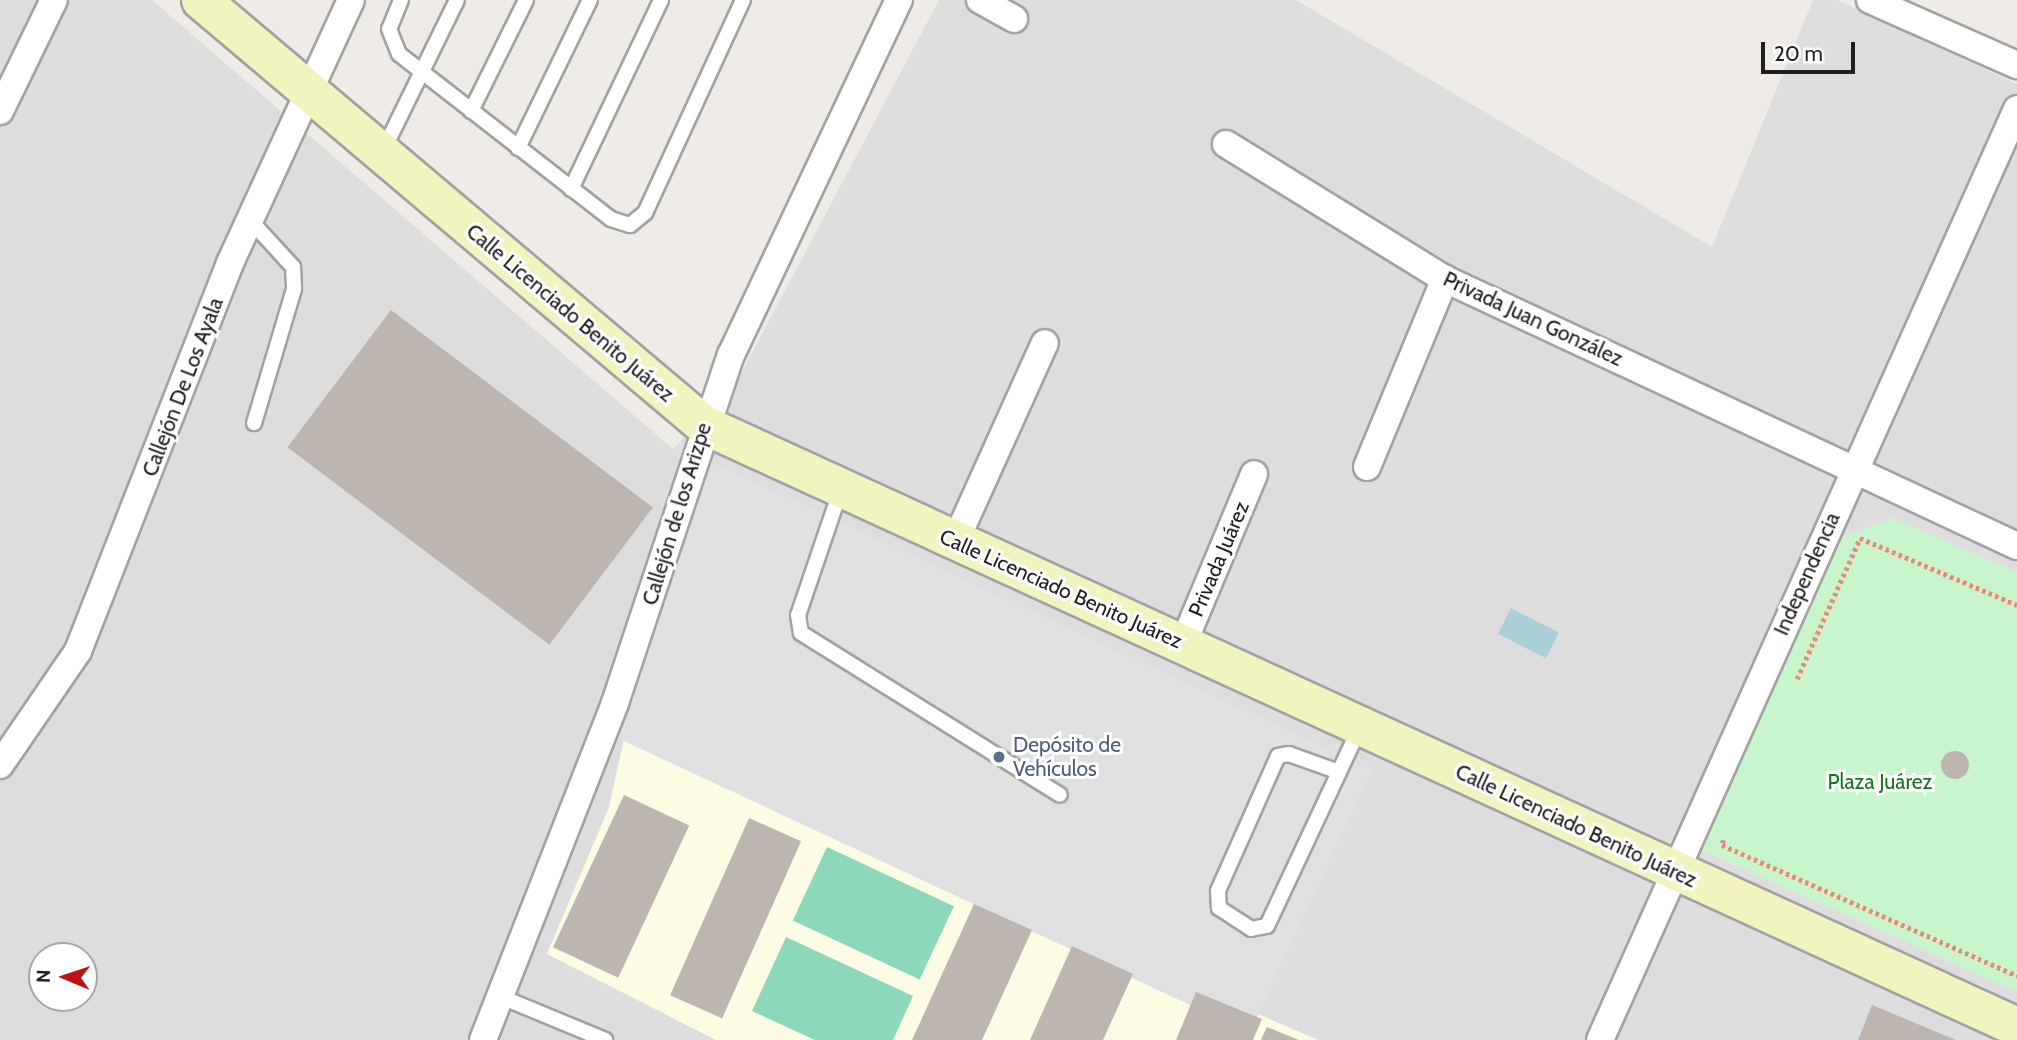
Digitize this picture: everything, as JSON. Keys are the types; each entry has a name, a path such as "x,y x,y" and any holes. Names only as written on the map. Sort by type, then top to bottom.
{"street":[{"path":"0,111 54,0"},
{"name":"Calle Licenciado Benito Juárez","path":"201,0 704,425 2017,1027"},
{"name":"Callejón De Los Ayala","path":"0,765 78,651 250,220 351,0"},
{"name":"Callejón de los Arizpe","path":"483,1040 615,703 704,425 832,134 899,0"},
{"path":"980,0 1014,19"},
{"path":"1870,0 2017,65"},
{"name":"Independencia","path":"1600,1040 2017,109"},
{"name":"Privada Juan González","path":"1226,144 1445,279 1853,472 2017,546"},
{"path":"1367,467 1445,279"},
{"path":"955,542 1045,344"},
{"name":"Privada Juárez","path":"1183,643 1254,474"}],"lane":[{"path":"401,0 390,38 421,73 620,225 638,221 743,0"},
{"path":"382,154 457,0"},
{"path":"471,111 526,0"},
{"path":"518,148 590,0"},
{"path":"571,189 661,0"},
{"path":"250,220 293,267 294,289 254,423"},
{"path":"841,489 798,615 801,634 1060,795"},
{"path":"1339,772 1289,754 1278,756 1218,891 1219,908 1251,929 1267,926 1339,772 1360,726"},
{"path":"499,996 605,1040"}],"path":[{"path":"1794,685 1860,538 2017,605"},
{"path":"1727,832 1722,845 2017,976"}],"shaded area":[{"path":"0,0 152,0 673,449 736,383 939,0 1296,0 1712,247 1813,0 1837,0 2017,84 2017,1040 0,1040"},
{"name":"Depósito de Vehículos","path":"716,464 1372,770 1250,1033 593,727"},
{"path":"624,739 1318,1040 716,1040 547,954 609,807"}],"green space":[{"name":"Plaza Juárez","path":"1892,518 2017,572 2017,992 1701,850 1840,538"},
{"path":"827,847 954,906 920,980 793,920"},
{"path":"786,937 913,996 893,1040 815,1040 752,1011"}],"water":[{"path":"1511,608 1559,633 1546,658 1498,634"}],"building":[{"path":"391,310 653,507 549,645 287,447"},
{"path":"1955,751 1965,755 1969,765 1965,775 1955,779 1945,775 1941,765 1945,755"},
{"path":"624,795 689,825 618,978 553,947"},
{"path":"749,818 801,841 722,1018 670,995"},
{"path":"974,904 1032,930 982,1040 912,1040"},
{"path":"1072,946 1133,974 1103,1040 1030,1040"},
{"path":"1196,992 1262,1019 1253,1040 1176,1040"},
{"path":"1872,1005 1956,1040 1858,1040"},
{"path":"1267,1027 1299,1040 1261,1040"}],"place":[{"name":"Depósito de Vehículos","path":"999,757"}]}
